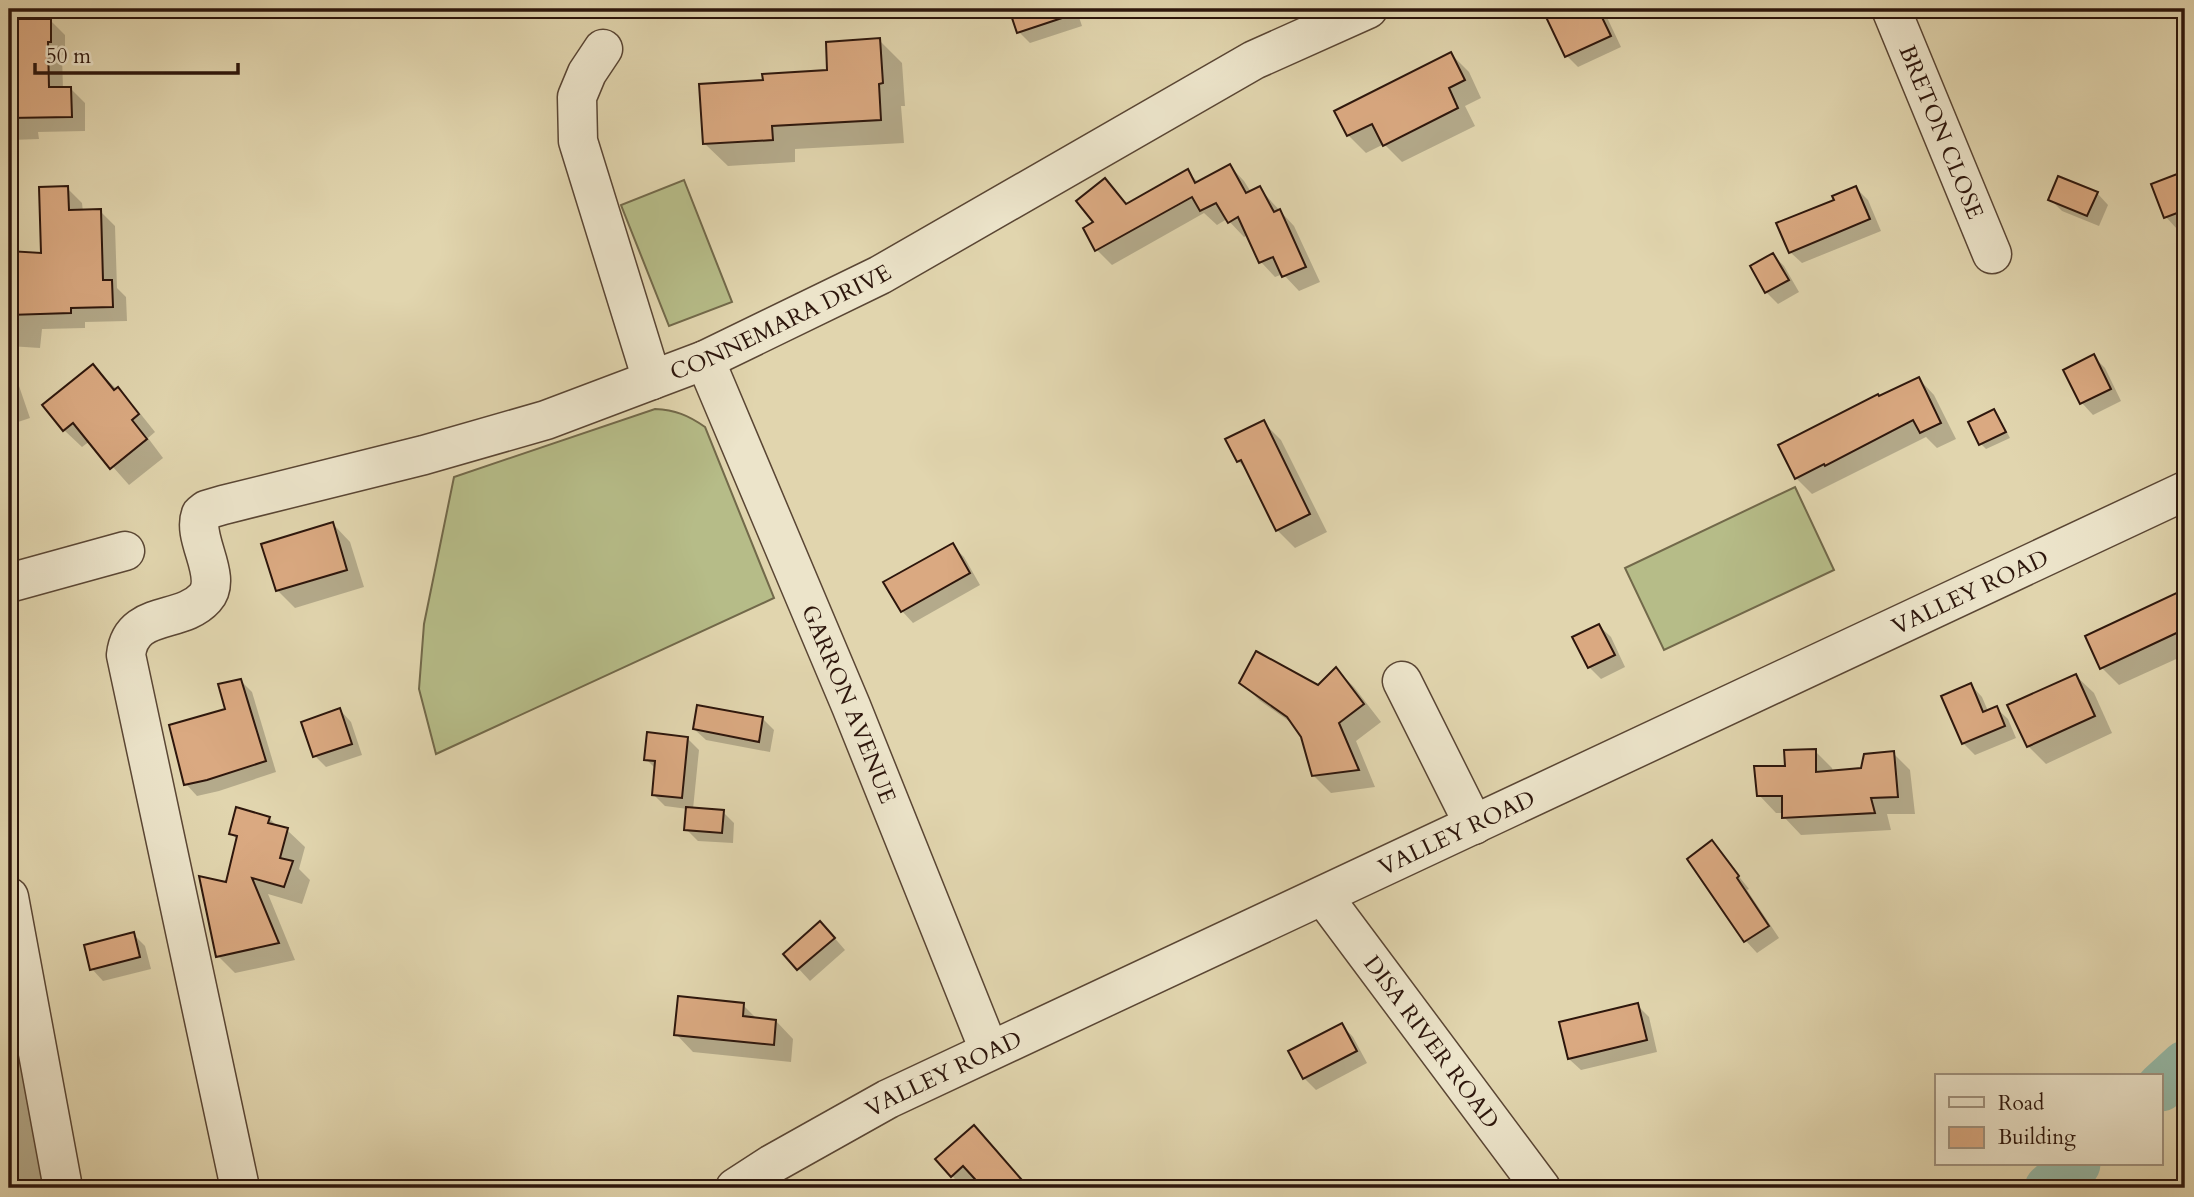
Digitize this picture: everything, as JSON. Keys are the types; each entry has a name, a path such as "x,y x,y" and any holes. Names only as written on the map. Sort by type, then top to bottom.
{"street":[{"name":"CONNEMARA DRIVE","path":"240,1188 126,655 129,639 140,627 205,599 211,582 198,527 199,517 206,510 424,455 546,420 705,360 880,275 1254,60 1368,9"},
{"name":"BRETON CLOSE","path":"1891,9 1992,254"},
{"path":"603,49 587,73 577,97 578,141 652,380"},
{"name":"GARRON AVENUE","path":"705,360 851,706 989,1050"},
{"name":"VALLEY ROAD","path":"735,1188 888,1099 989,1050 2185,491"},
{"path":"9,583 125,551"},
{"path":"1402,681 1474,825"},
{"name":"DISA RIVER ROAD","path":"1323,896 1541,1188"},
{"path":"9,897 63,1188"}],"green space":[{"path":"684,180 732,302 669,326 621,205"},
{"path":"655,409 681,414 705,427 774,598 436,754 419,689 424,624 454,477"},
{"path":"1795,487 1834,570 1664,650 1625,568"}],"building":[{"path":"1009,9 1076,9 1077,13 1017,33"},
{"path":"1558,9 1598,9 1611,36 1565,57 1545,15"},
{"path":"9,19 51,19 51,42 48,42 49,87 71,87 72,117 9,118"},
{"path":"880,38 883,83 879,84 881,120 772,126 773,140 703,144 699,84 763,80 762,74 827,70 826,42"},
{"path":"1451,52 1465,80 1449,88 1458,108 1383,146 1372,124 1347,136 1334,111"},
{"path":"1230,164 1246,193 1260,186 1274,212 1280,209 1306,267 1282,277 1273,257 1259,263 1238,217 1228,223 1216,203 1200,211 1192,197 1095,251 1083,228 1093,222 1076,201 1105,178 1126,204 1188,169 1195,183"},
{"path":"2185,171 2185,210 2164,218 2151,184"},
{"path":"2058,176 2098,192 2087,216 2048,200"},
{"path":"68,186 69,210 101,209 103,280 112,280 113,307 71,308 71,313 9,315 9,251 41,253 39,187"},
{"path":"1856,186 1870,219 1789,253 1776,223 1834,200 1832,196"},
{"path":"1773,253 1789,280 1765,293 1750,266"},
{"path":"2094,354 2111,389 2080,404 2063,370"},
{"path":"93,364 114,390 118,387 139,414 132,420 147,439 110,469 73,423 63,431 42,405"},
{"path":"1919,377 1941,423 1920,433 1913,420 1795,479 1778,445 1878,394 1879,396"},
{"path":"1994,409 2006,432 1979,445 1968,422"},
{"path":"1264,420 1310,514 1276,531 1241,460 1237,462 1225,439"},
{"path":"333,522 347,570 276,591 261,544"},
{"path":"953,543 970,573 901,612 883,582"},
{"path":"2185,589 2185,629 2100,669 2085,636"},
{"path":"1599,624 1615,655 1588,668 1572,637"},
{"path":"1256,651 1318,685 1336,667 1364,704 1339,723 1359,770 1312,776 1301,737 1287,717 1239,683"},
{"path":"2076,674 2095,716 2027,747 2007,705"},
{"path":"241,679 266,761 184,785 169,725 225,709 218,684"},
{"path":"1971,683 1983,712 1997,706 2005,726 1962,744 1941,696"},
{"path":"697,705 763,717 759,742 693,729"},
{"path":"340,708 352,744 313,757 301,722"},
{"path":"647,732 688,737 682,798 652,795 655,761 644,760"},
{"path":"1816,749 1816,772 1861,768 1864,754 1894,751 1898,797 1871,798 1875,813 1782,818 1782,796 1757,796 1754,766 1785,766 1784,750"},
{"path":"236,807 270,817 268,823 288,828 280,858 293,861 284,887 252,878 279,943 216,957 199,876 226,882 237,836 229,834"},
{"path":"686,807 724,810 722,833 684,830"},
{"path":"1712,840 1739,876 1737,878 1769,926 1744,942 1687,859"},
{"path":"820,921 835,938 797,970 783,954"},
{"path":"134,932 140,957 90,970 84,945"},
{"path":"678,996 744,1003 743,1016 776,1020 774,1045 674,1035"},
{"path":"1638,1003 1647,1040 1568,1059 1559,1022"},
{"path":"1342,1023 1357,1051 1303,1079 1288,1051"},
{"path":"974,1125 1021,1179 1010,1188 983,1188 963,1166 951,1177 935,1159"}],"waterway":[{"path":"2162,1086 2185,1065"},
{"path":"2049,1188 2074,1166"}]}
